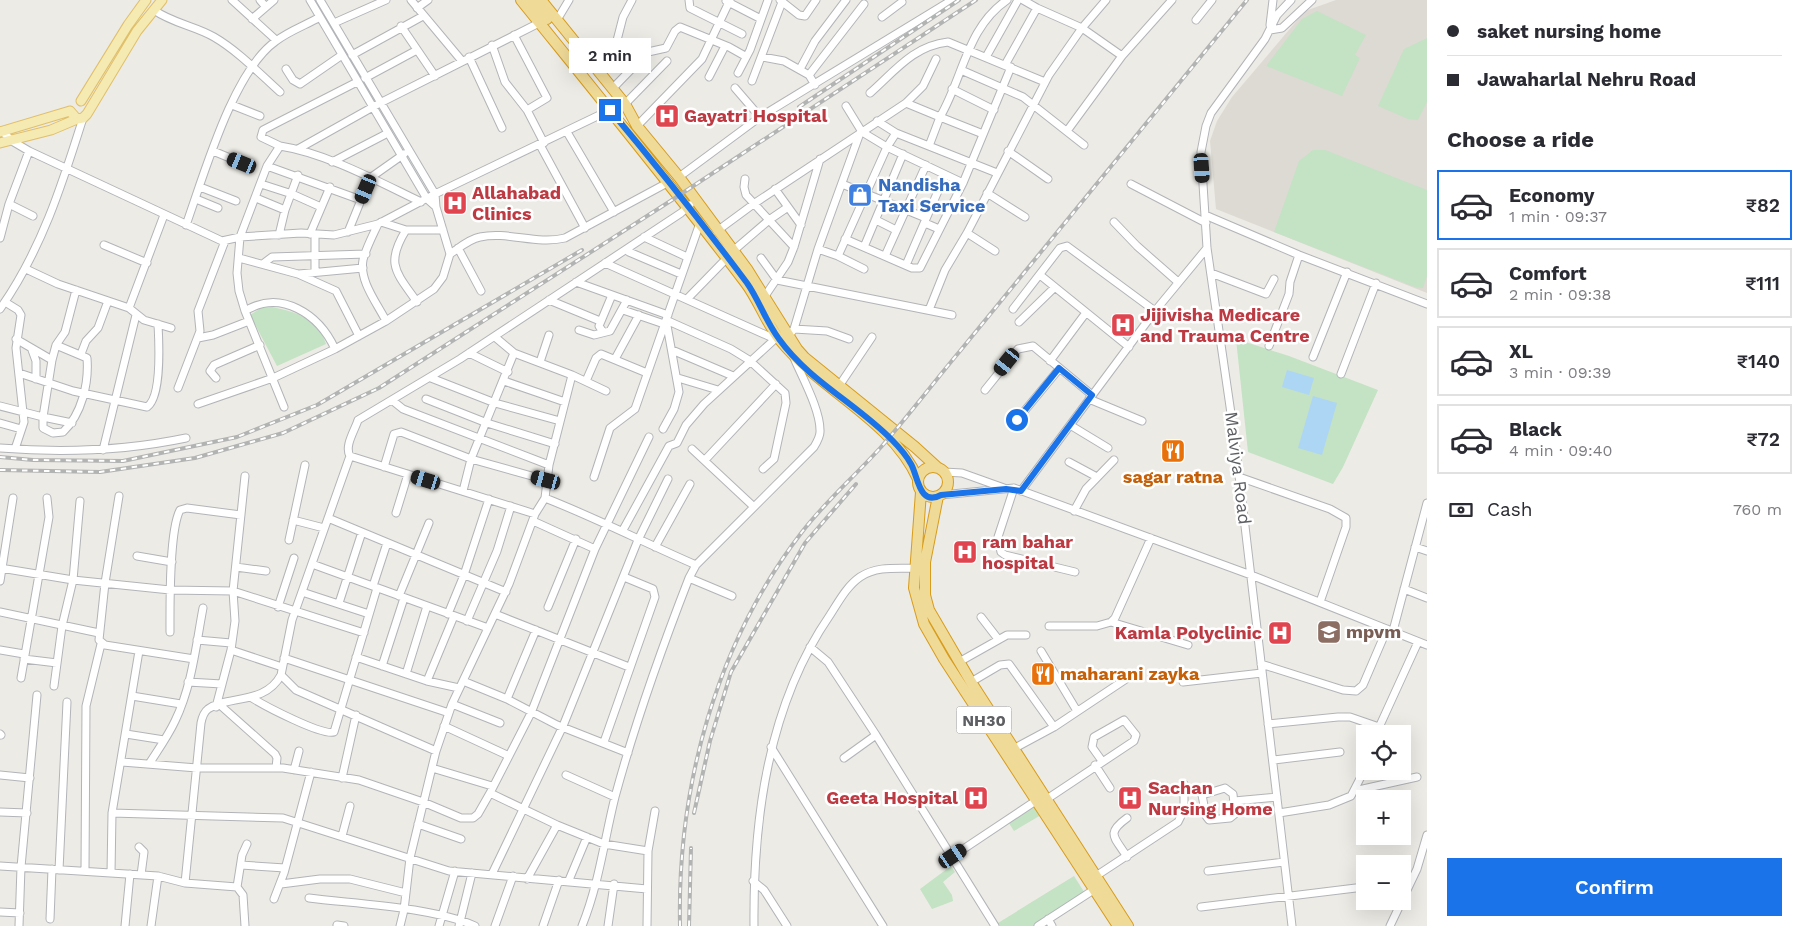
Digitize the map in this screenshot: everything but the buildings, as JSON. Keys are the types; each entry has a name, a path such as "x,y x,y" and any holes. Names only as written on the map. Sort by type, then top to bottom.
{"highway":[{"name":"NH30","path":"520,0 668,182 717,231 777,339 807,371 891,439 911,463 921,492 919,568 915,597 927,631 1096,876 1128,926"},
{"path":"532,0 626,107"},
{"path":"541,0 613,93"},
{"name":"NH30","path":"626,107 637,126 679,177 700,223 765,296 792,333 805,358 915,446 941,470 948,482 940,496 919,568 929,610 971,682 1015,748 1042,799 1118,926"},
{"path":"918,479 921,472 927,468 941,470"},
{"path":"921,492 927,496 940,496"}],"main road":[{"path":"0,143 51,130 80,118 88,109 137,31 162,0"},
{"path":"70,111 73,103 81,101 144,1"},
{"path":"110,54 120,60"},
{"path":"81,101 86,104 88,109"},
{"path":"70,111 80,118"},
{"path":"1,132 70,111"}],"street":[{"path":"232,0 276,40"},
{"path":"252,18 263,3 274,0"},
{"path":"310,0 401,155 424,200"},
{"path":"198,404 273,378 335,349 417,302 434,289 443,277 450,254 436,207 435,194 320,0"},
{"path":"334,23 386,0"},
{"path":"412,0 423,16 462,61"},
{"path":"417,8 428,0"},
{"path":"557,20 569,0"},
{"path":"597,70 614,52 623,17 632,0"},
{"path":"690,0 689,7 742,34"},
{"path":"738,73 768,0"},
{"path":"752,81 781,1 799,15 805,16 816,0"},
{"path":"679,177 760,117 815,85 942,2 952,0"},
{"path":"929,146 969,48 985,19 1006,0"},
{"path":"986,57 1018,0"},
{"path":"1022,0 1082,28 1122,56"},
{"path":"929,310 945,270 967,233 1032,106 1082,28 1106,0"},
{"path":"1067,131 1122,56 1172,0"},
{"path":"1196,20 1212,0"},
{"path":"1270,30 1273,0"},
{"name":"Malviya Road","path":"1291,0 1277,15 1270,30 1212,113 1206,126 1201,152 1207,248 1239,478 1268,724 1274,760 1292,926"},
{"name":"Malviya Road","path":"1270,30 1282,28 1312,0"},
{"path":"637,126 702,59 728,1 761,19"},
{"path":"882,17 902,1"},
{"path":"800,70 815,42 841,2"},
{"path":"809,75 864,4"},
{"path":"845,239 906,265 920,268 963,183 1002,90 1008,66 1037,8"},
{"path":"154,10 164,17 212,36 226,44 280,92"},
{"path":"352,55 401,26 423,16"},
{"path":"186,225 213,151 243,80 276,40 320,17"},
{"path":"298,149 380,103 539,23"},
{"path":"401,26 435,76"},
{"path":"613,93 648,52 666,48 678,28 683,27 746,56"},
{"path":"514,35 547,98 526,110"},
{"path":"870,93 905,59 918,50 948,42 969,48 1046,82"},
{"path":"492,45 505,82 526,110 585,228"},
{"path":"710,77 725,46"},
{"path":"365,78 417,50"},
{"path":"286,69 294,80 300,84 342,55"},
{"path":"469,57 502,128"},
{"path":"762,57 774,60 777,58 800,70 809,75 815,85"},
{"path":"717,231 754,203 906,103 923,86 936,59"},
{"path":"626,107 667,61"},
{"path":"960,70 1002,90 1023,97 1084,146"},
{"path":"357,82 263,130 261,137 280,146 298,149 332,162 424,200 436,207"},
{"path":"735,88 760,117"},
{"path":"952,89 994,110"},
{"path":"906,103 983,134"},
{"path":"232,105 260,116"},
{"path":"846,106 861,132 887,147 963,183"},
{"path":"1,132 29,151 66,170 225,241 240,237 334,235 379,223 610,110"},
{"path":"0,309 26,269 61,189 80,118"},
{"path":"878,121 896,133 997,173"},
{"path":"567,132 614,212"},
{"path":"792,333 818,249 861,132"},
{"path":"332,162 388,133"},
{"path":"838,256 887,147 896,133"},
{"path":"280,146 267,166 240,237 237,273 238,291 245,311 284,407"},
{"path":"348,232 370,178 409,150"},
{"path":"0,238 9,204 29,151"},
{"path":"213,151 242,163"},
{"path":"1008,151 1048,179"},
{"path":"864,247 903,154"},
{"path":"765,296 777,280 794,248 820,159"},
{"path":"885,256 926,164"},
{"path":"267,166 330,187 361,200"},
{"path":"906,265 945,175"},
{"path":"279,235 285,210 298,176"},
{"path":"745,179 744,190 794,248"},
{"path":"450,254 473,239 490,236 551,242 565,238 668,182"},
{"path":"261,184 292,194 321,207"},
{"path":"842,184 905,210 939,229"},
{"path":"1131,184 1205,219 1427,304"},
{"path":"200,187 236,201"},
{"path":"314,272 315,256 312,234 330,187"},
{"path":"775,189 801,225"},
{"path":"208,204 215,192"},
{"path":"987,193 1025,217"},
{"path":"256,198 285,210"},
{"path":"196,199 218,208"},
{"path":"9,204 33,216"},
{"path":"185,884 201,723 204,714 209,708 252,698 277,682 295,612 350,456 348,452 349,445 358,420 393,401 469,354 691,204"},
{"path":"687,300 730,255 769,220 788,207"},
{"path":"129,308 164,215"},
{"path":"876,220 896,230"},
{"path":"1114,222 1137,246 1178,282"},
{"path":"379,223 406,230 443,230"},
{"path":"379,223 366,254 363,268 366,283 386,320"},
{"path":"594,477 607,433 613,424 635,409 700,223"},
{"path":"406,230 395,248 395,264 401,279 417,302"},
{"path":"967,233 995,251"},
{"path":"644,237 687,257"},
{"path":"178,388 198,338 200,328 198,311 225,241"},
{"path":"104,245 147,263"},
{"path":"1013,309 1060,248 1067,246 1155,311"},
{"path":"458,248 481,291"},
{"path":"1075,572 1005,555 1001,552 998,537 1013,489 1070,425 1155,311 1207,248"},
{"path":"818,249 864,268"},
{"path":"629,252 681,274"},
{"path":"264,263 272,257 366,254"},
{"path":"1270,346 1289,294 1290,282 1299,255"},
{"path":"239,258 264,263 298,274 336,291 359,336"},
{"path":"761,258 777,280 952,315"},
{"path":"605,263 777,339"},
{"path":"298,274 363,268"},
{"path":"26,269 36,275 129,308 136,315 171,328"},
{"path":"1313,357 1347,272"},
{"path":"1211,273 1266,294 1274,279"},
{"path":"1040,275 1129,347"},
{"path":"576,282 627,300 731,349 749,360 776,384 785,393 786,403 774,459 763,469"},
{"path":"1341,374 1376,283"},
{"path":"1019,322 1054,288"},
{"path":"56,345 81,354 88,360 79,411 63,432 53,433 42,428 52,360 56,345 65,332 76,290"},
{"path":"603,332 599,328 600,321 612,295"},
{"path":"549,300 600,321"},
{"path":"578,330 594,336 613,328 627,300"},
{"path":"81,354 86,341 98,328 108,301"},
{"path":"5,302 20,312 16,339 24,422 15,449"},
{"path":"245,311 255,305 270,302 280,303 301,310 323,328 335,349"},
{"path":"623,310 639,316 666,320"},
{"path":"1050,361 1086,314"},
{"path":"103,450 136,315"},
{"path":"615,359 639,316"},
{"path":"663,429 674,410 679,392 678,378 666,320"},
{"path":"198,338 214,335 250,322"},
{"path":"19,373 49,384 140,407 147,407 152,402 160,356 158,324"},
{"path":"622,530 670,446 677,443 686,425 749,360 777,339 792,333 827,331 849,339"},
{"path":"540,362 549,335"},
{"path":"495,337 514,353 572,375 606,391"},
{"path":"840,386 872,337"},
{"path":"16,339 52,360"},
{"path":"216,378 210,371 214,365 260,345"},
{"path":"985,390 1022,346 1033,346 1091,397 1142,421"},
{"path":"32,350 36,360 36,380"},
{"path":"672,350 733,376"},
{"path":"463,491 471,459 496,403 514,353"},
{"path":"469,354 508,372"},
{"path":"586,381 598,356 604,354 647,373"},
{"path":"582,926 597,883 604,844 628,753 689,578 696,565 752,506 814,446 820,434 819,421 793,356"},
{"path":"1017,420 1059,368"},
{"path":"400,926 404,910 410,858 436,751 452,704 506,592 534,517 545,498 546,480 572,375"},
{"path":"430,378 496,403 560,421"},
{"path":"678,378 718,390"},
{"path":"504,381 565,402"},
{"path":"705,460 776,384"},
{"path":"426,399 487,423 555,444"},
{"path":"393,401 403,410 550,465"},
{"path":"0,406 72,422"},
{"path":"0,423 21,429"},
{"path":"1070,425 1108,448"},
{"path":"384,467 394,434 401,432 471,459 546,480"},
{"path":"122,762 196,768 276,768 311,772 359,780 423,802 467,820 478,814 531,713 595,549 650,437"},
{"path":"0,448 51,451 103,450 186,438"},
{"path":"692,449 752,506"},
{"path":"350,456 510,506 595,549"},
{"path":"1074,511 1086,489 1114,460"},
{"path":"1069,462 1096,478"},
{"path":"289,540 305,465"},
{"path":"941,470 962,473 1013,489 1151,538 1251,575 1427,645"},
{"path":"396,513 408,474"},
{"path":"218,706 235,621 233,591 245,476"},
{"path":"1239,478 1330,509 1346,518 1346,527 1320,602"},
{"path":"492,874 563,726 638,540 668,479"},
{"path":"655,547 690,484"},
{"path":"940,496 1013,489"},
{"path":"85,871 86,706 101,644 99,632 119,496"},
{"path":"0,581 13,498"},
{"path":"21,678 49,517 47,498"},
{"path":"545,498 608,523 638,540 696,565"},
{"path":"427,682 489,499"},
{"path":"54,686 62,626 73,580 80,500"},
{"path":"1261,664 1343,690 1356,690 1363,685 1390,630 1404,589 1427,503"},
{"path":"467,620 484,583 510,506"},
{"path":"170,632 172,562 176,521 180,510 188,508 241,515"},
{"path":"328,518 506,592"},
{"path":"293,520 324,528"},
{"path":"382,666 415,554 429,522"},
{"path":"339,603 362,532"},
{"path":"1049,626 1103,625 1111,622 1115,618 1137,573 1151,538"},
{"path":"548,607 576,539"},
{"path":"252,698 276,712 331,733 335,730 364,633 387,543"},
{"path":"1415,547 1427,551"},
{"path":"137,556 172,562"},
{"path":"278,607 294,558"},
{"path":"312,564 488,628"},
{"path":"236,566 266,571"},
{"path":"754,926 754,855 771,747 810,647 847,588 861,576 898,567 919,568"},
{"path":"1,568 73,580 170,590 233,591 364,633"},
{"path":"604,742 655,597 652,589 624,577"},
{"path":"689,578 732,596"},
{"path":"1404,589 1427,598"},
{"path":"302,592 369,614"},
{"path":"406,674 428,606"},
{"path":"149,764 164,740 181,704 194,660 203,608"},
{"path":"0,612 99,632"},
{"path":"495,614 629,667"},
{"path":"982,617 998,639"},
{"path":"1111,622 1188,646"},
{"path":"507,699 536,630"},
{"path":"959,662 1007,635 1026,635"},
{"path":"197,640 231,646 281,671 296,690 436,751"},
{"path":"1380,725 1418,642"},
{"path":"101,644 194,660"},
{"path":"810,647 828,662 953,856 995,926"},
{"path":"0,650 57,663"},
{"path":"111,873 112,813 139,651"},
{"path":"1041,651 1078,711"},
{"path":"356,657 427,682 461,684 507,699 531,713 628,753"},
{"path":"284,658 449,713"},
{"path":"971,682 1000,665 1009,664 1054,727"},
{"path":"1183,682 1262,673"},
{"path":"1015,748 1054,727 1126,679"},
{"path":"188,682 222,684"},
{"path":"19,926 21,867 37,695"},
{"path":"132,696 181,704"},
{"path":"50,920 56,869 67,702"},
{"path":"452,704 500,723"},
{"path":"218,706 274,754 277,758 276,768"},
{"path":"342,778 356,715"},
{"path":"1268,724 1350,717 1365,725"},
{"path":"953,856 1134,741 1136,735 1124,720 1094,737 1092,747 1102,761"},
{"path":"444,726 509,756"},
{"path":"126,734 164,740"},
{"path":"844,758 876,735"},
{"path":"771,747 883,926"},
{"path":"294,770 299,751"},
{"path":"1274,760 1340,752"},
{"path":"1095,765 1110,788"},
{"path":"432,768 491,790 524,810 604,844 648,851"},
{"path":"274,899 285,868 311,772"},
{"path":"566,775 615,798"},
{"path":"0,776 30,778"},
{"path":"1354,792 1417,777"},
{"path":"1279,813 1329,805 1351,796 1360,780"},
{"path":"1096,876 1127,857 1182,818 1184,810 1184,784"},
{"path":"1225,788 1232,792 1234,802 1235,810 1233,817 1209,820 1206,816 1202,795 1225,788"},
{"path":"1234,802 1277,797"},
{"path":"342,836 350,806"},
{"path":"647,926 648,851 655,811"},
{"path":"0,812 27,813"},
{"path":"112,813 283,818 455,871 527,879 569,880 647,888"},
{"path":"1127,818 1114,827 1113,831 1114,837 1127,857"},
{"path":"418,824 462,839"},
{"path":"527,879 556,825"},
{"path":"1390,926 1417,869 1427,835"},
{"path":"569,880 587,837"},
{"path":"246,926 243,915 242,895 238,887 243,850 248,844"},
{"path":"138,846 144,852 141,875"},
{"path":"1208,871 1284,862"},
{"path":"241,865 285,868"},
{"path":"0,866 158,876 185,884 238,887"},
{"path":"439,926 455,871"},
{"path":"460,923 472,872"},
{"path":"125,926 130,874"},
{"path":"151,926 158,876"},
{"path":"495,926 513,876"},
{"path":"280,884 320,879 350,879 406,893"},
{"path":"543,926 559,880"},
{"path":"753,881 764,890 787,926"},
{"path":"608,926 614,884"},
{"path":"1201,907 1356,888"},
{"path":"1038,926 1050,923 1095,889"},
{"path":"309,898 404,910 442,917 475,926"},
{"path":"0,912 20,913"}],"shaded area":[{"path":"1336,0 1427,0 1427,293 1216,209 1210,141 1217,121 1232,97 1305,11"}],"green space":[{"path":"1317,11 1366,35 1355,55 1360,58 1342,96 1266,66 1302,19"},
{"path":"1427,38 1427,102 1418,120 1408,119 1378,106 1404,49"},
{"path":"1313,150 1325,150 1427,190 1427,276 1423,288 1415,287 1274,232 1299,161"},
{"path":"272,307 298,314 312,322 318,328 326,344 277,366 250,315 261,308"},
{"path":"1236,339 1289,356 1378,390 1343,467 1333,484 1248,452"},
{"path":"1034,804 1041,815 1014,831 1007,820"},
{"path":"951,866 955,872 943,882 952,895 953,901 932,909 920,889"},
{"path":"1074,876 1086,895 1035,926 1000,926 998,923"}],"water":[{"path":"1287,370 1314,378 1309,395 1282,387"},
{"path":"1313,396 1337,403 1322,455 1298,448"}],"railway":[{"path":"799,107 959,0"},
{"path":"0,470 100,472 195,458 283,433 379,388 672,200 976,0"},
{"path":"680,926 681,874 686,821 695,770 708,719 725,669 746,621 772,575 811,521 892,434 1247,0"},
{"path":"0,457 33,460 123,461 237,437 317,405 582,250"},
{"path":"694,813 710,741 731,672 805,543 856,484"},
{"path":"689,926 691,848"}],"place":[{"name":"Gayatri Hospital","path":"667,116"},
{"name":"Nandisha Taxi Service","path":"860,195"},
{"name":"Allahabad Clinics","path":"455,203"},
{"name":"Jijivisha Medicare and Trauma Centre","path":"1123,325"},
{"name":"sagar ratna","path":"1173,451"},
{"name":"ram bahar hospital","path":"965,552"},
{"name":"mpvm","path":"1329,632"},
{"name":"Kamla Polyclinic","path":"1280,633"},
{"name":"maharani zayka","path":"1043,674"},
{"name":"Geeta Hospital","path":"976,798"},
{"name":"Sachan Nursing Home","path":"1130,798"}],"route":[{"path":"610,110 747,284 778,339 807,371 891,439 911,463 918,479 919,489 924,495 934,497 1014,488 1021,491 1092,395 1059,368 1017,420"}]}
